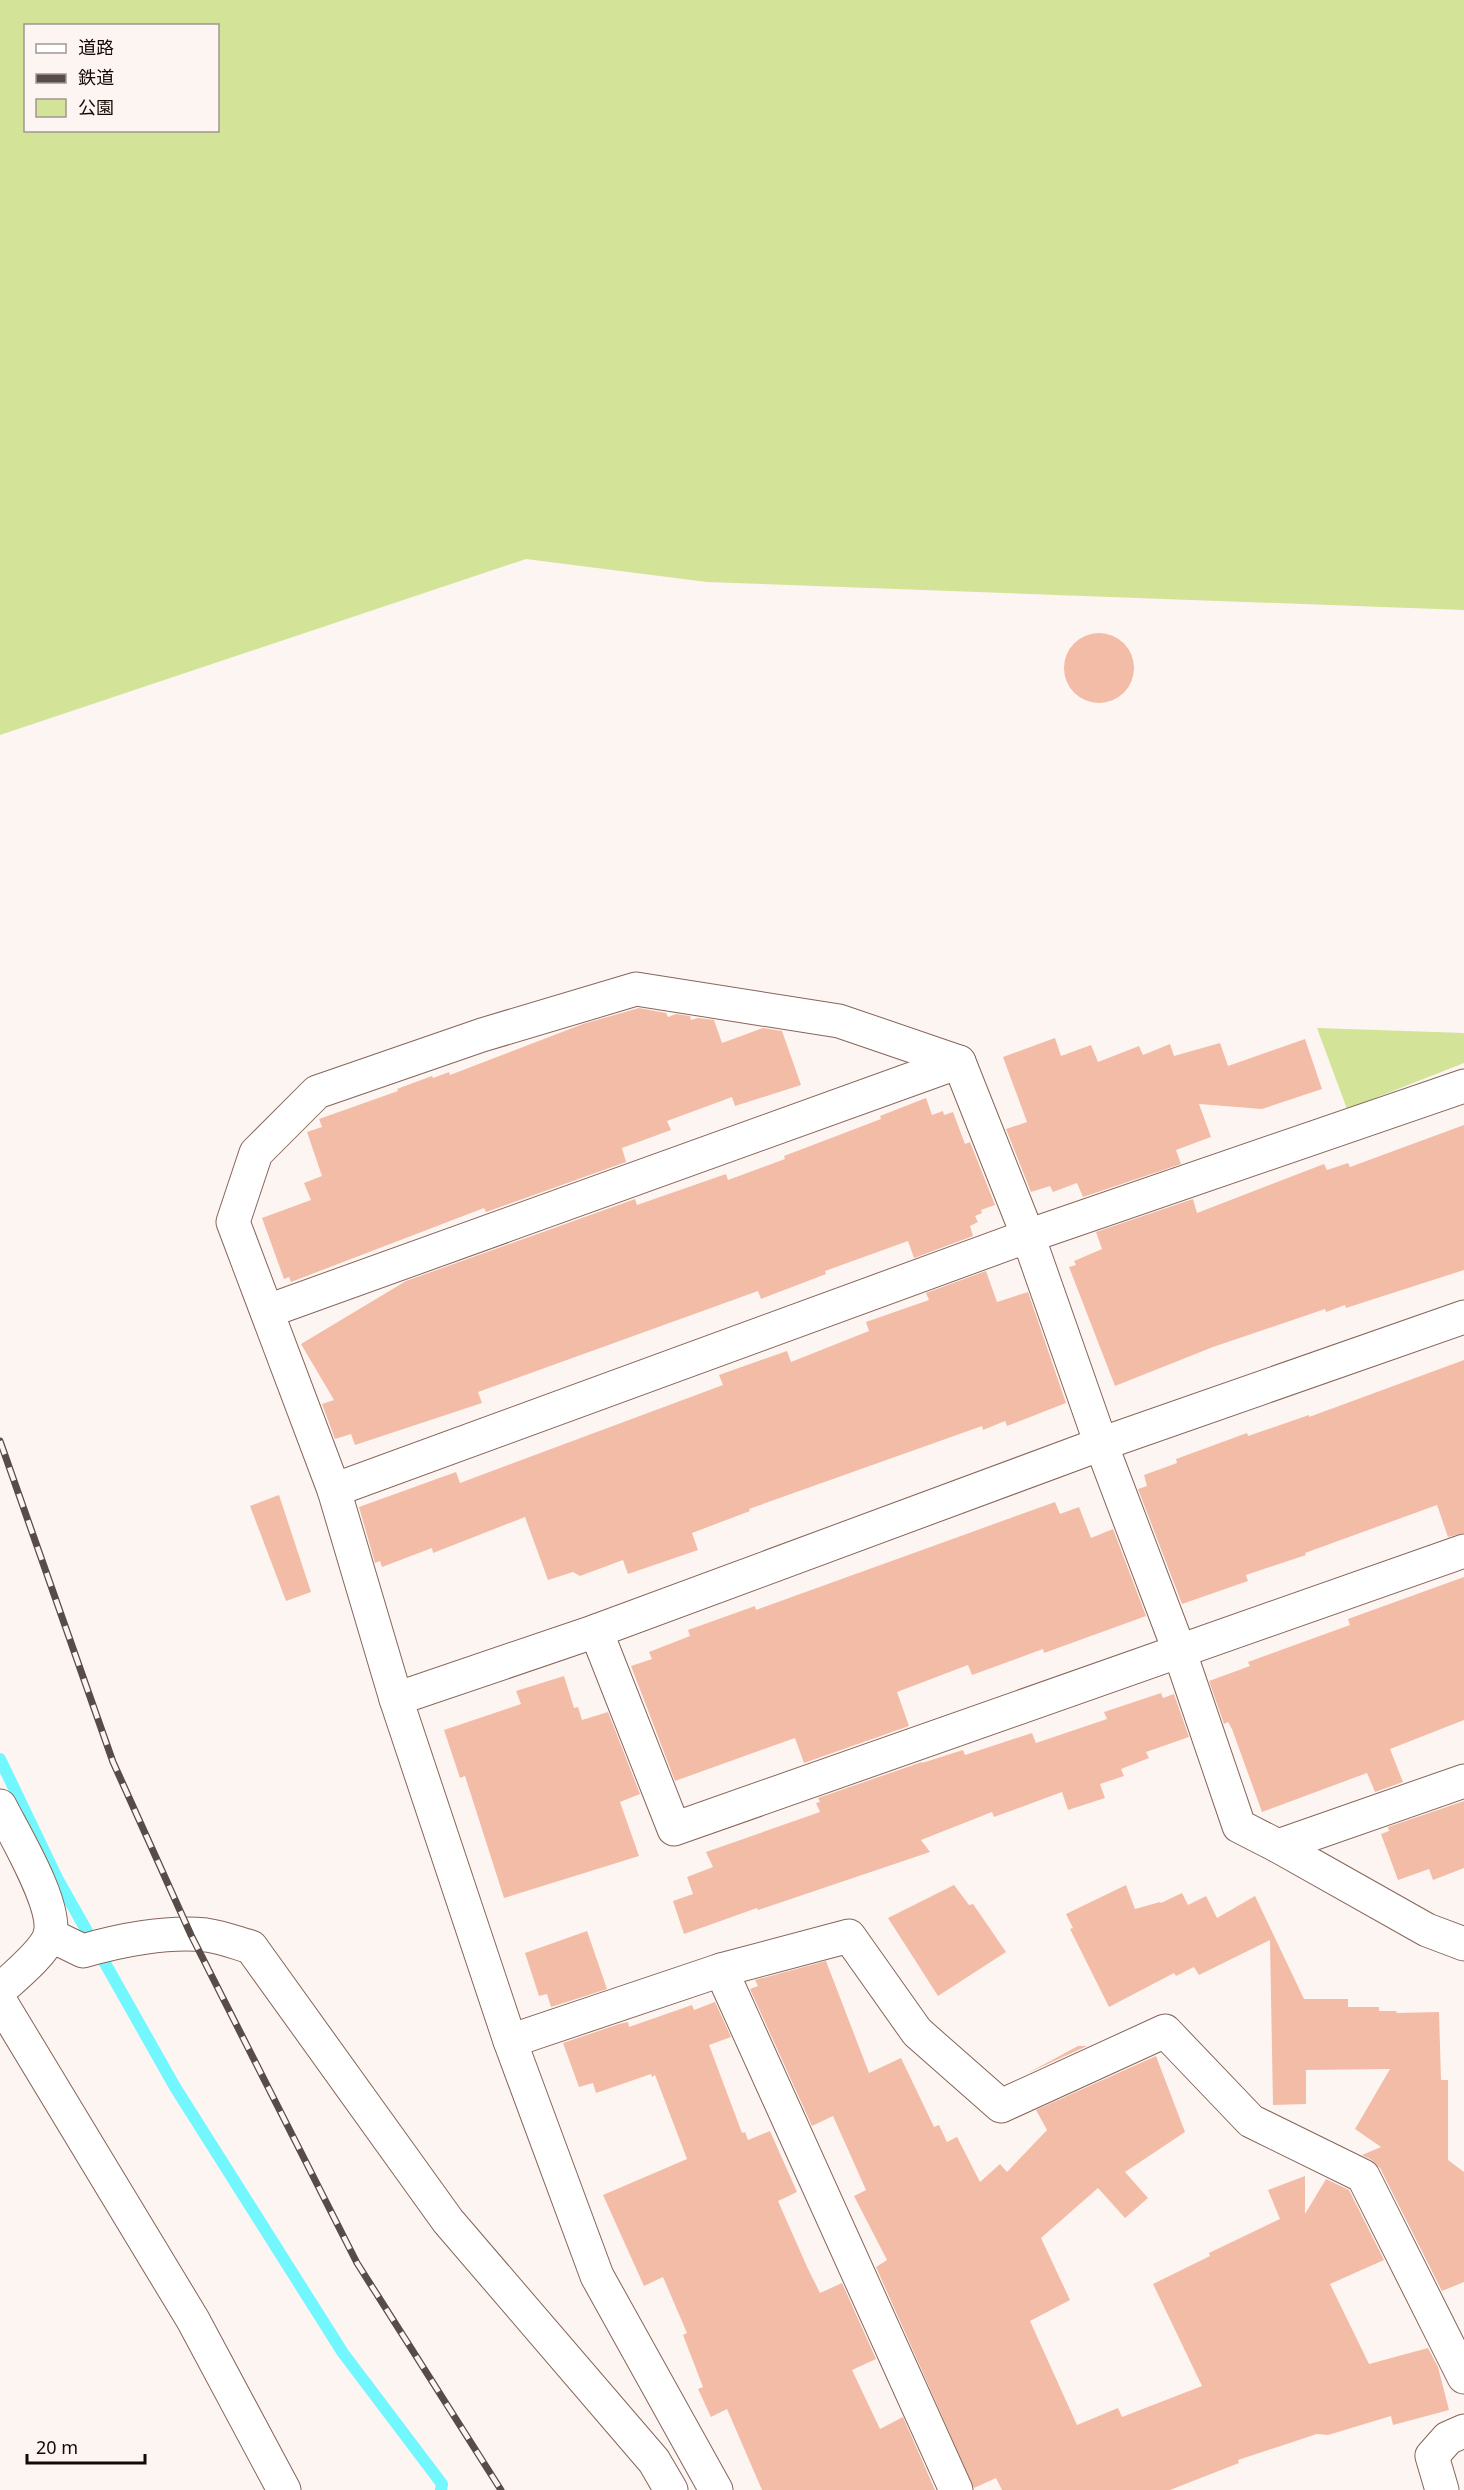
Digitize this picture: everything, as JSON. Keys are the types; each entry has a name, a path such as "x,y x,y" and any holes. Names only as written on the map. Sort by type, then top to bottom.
{"street":[{"path":"716,2490 597,2276 510,2041 396,1700 334,1490 233,1222 256,1153 317,1092 482,1035 636,989 839,1022 959,1062 1028,1236 1101,1444 1179,1650 1239,1826 1427,1930 1464,1944"},
{"path":"268,1311 959,1062"},
{"path":"334,1490 1028,1236 1464,1086"},
{"path":"396,1700 596,1631 1101,1444 1464,1317"},
{"path":"596,1631 674,1829 1464,1551"},
{"path":"1278,1846 1464,1781"},
{"path":"0,1806 48,1904 50,1935 30,1963 0,1990"},
{"path":"50,1935 83,1951 126,1939 207,1935 251,1947 448,2221 654,2461 671,2490"},
{"path":"510,2041 721,1970 849,1936 917,2032 1001,2106 1165,2031 1251,2121 1363,2176 1464,2377"},
{"path":"721,1970 956,2490"},
{"path":"0,2001 193,2320 284,2490"},
{"path":"1442,2490 1432,2456 1448,2438 1464,2431"}],"green space":[{"path":"0,0 1464,0 1464,610 707,582 526,559 0,735"},
{"path":"1317,1028 1464,1033 1464,1063 1347,1109"}],"building":[{"path":"1099,633 1118,639 1128,649 1134,668 1128,687 1118,697 1099,703 1080,697 1070,687 1064,668 1070,649 1080,639"},
{"path":"639,1008 666,1013 668,1017 676,1014 690,1016 691,1020 698,1018 714,1020 722,1043 763,1028 782,1031 801,1085 735,1106 732,1097 667,1121 671,1130 622,1148 626,1162 486,1212 484,1208 291,1282 289,1277 284,1279 262,1218 311,1200 304,1183 322,1176 307,1132 322,1127 319,1119 398,1091 397,1089 432,1076 433,1078 449,1072 450,1075 583,1024"},
{"path":"1055,1038 1061,1056 1091,1045 1098,1062 1139,1046 1143,1055 1170,1044 1174,1056 1220,1043 1228,1066 1305,1039 1322,1089 1262,1109 1199,1104 1211,1137 1176,1150 1181,1164 1083,1197 1077,1183 1053,1192 1050,1186 1031,1192 1006,1129 1027,1122 1003,1057"},
{"path":"926,1098 932,1115 943,1111 944,1115 953,1112 965,1144 970,1142 995,1205 981,1210 982,1213 975,1216 978,1222 970,1226 973,1236 914,1258 908,1241 825,1271 826,1274 761,1299 758,1291 478,1392 482,1403 355,1445 351,1434 335,1439 322,1404 334,1400 301,1344 406,1281 635,1199 637,1205 726,1174 728,1180 785,1159 784,1156 881,1119 880,1116"},
{"path":"1464,1125 1464,1270 1346,1308 1345,1305 1326,1312 1325,1309 1213,1347 1115,1386 1069,1267 1076,1265 1074,1261 1102,1249 1096,1232 1193,1199 1197,1213 1324,1164 1327,1170 1348,1163 1350,1167"},
{"path":"986,1271 997,1302 1028,1292 1066,1403 1007,1426 1005,1421 983,1430 982,1426 749,1509 750,1511 692,1533 698,1550 628,1574 623,1560 580,1576 573,1572 548,1580 525,1517 433,1553 432,1548 382,1567 380,1561 375,1563 359,1507 456,1472 460,1483 723,1385 719,1375 787,1351 791,1362 869,1331 866,1322 929,1300 926,1293"},
{"path":"1464,1360 1464,1533 1448,1537 1437,1505 1305,1553 1306,1555 1246,1575 1248,1581 1182,1604 1138,1489 1147,1486 1144,1475 1177,1463 1176,1459 1247,1433 1248,1436 1309,1415 1309,1417"},
{"path":"279,1495 311,1592 286,1601 250,1506"},
{"path":"1055,1502 1060,1514 1079,1507 1091,1538 1113,1529 1146,1616 1044,1653 1043,1649 972,1675 968,1665 897,1692 909,1726 804,1763 795,1738 675,1781 631,1666 652,1659 649,1652 690,1636 688,1630 755,1606 756,1610"},
{"path":"1464,1577 1464,1720 1390,1749 1403,1782 1375,1792 1367,1773 1262,1812 1232,1729 1228,1722 1224,1724 1209,1681 1250,1666 1248,1662 1350,1625 1348,1619"},
{"path":"564,1676 574,1708 578,1707 582,1720 608,1712 640,1794 620,1802 639,1856 504,1898 465,1776 460,1778 444,1730 521,1704 516,1691"},
{"path":"1161,1693 1163,1698 1174,1694 1189,1737 1146,1752 1149,1758 1121,1769 1124,1776 1100,1784 1105,1798 1068,1810 1062,1792 994,1817 992,1812 921,1840 930,1852 684,1934 673,1901 693,1894 687,1877 713,1867 706,1852 820,1812 816,1803 820,1802 818,1798 963,1750 965,1755 1032,1733 1036,1743 1107,1719 1104,1712"},
{"path":"1464,1801 1464,1868 1433,1880 1429,1869 1398,1880 1381,1834 1389,1831 1388,1827"},
{"path":"954,1885 969,1905 973,1904 1006,1952 938,1996 888,1918"},
{"path":"1126,1885 1135,1909 1161,1903 1182,1893 1188,1905 1206,1896 1217,1918 1255,1896 1304,1999 1348,1999 1348,2007 1379,2007 1379,2011 1397,2011 1396,2013 1439,2012 1441,2080 1448,2080 1448,2160 1464,2172 1464,2282 1442,2291 1380,2168 1372,2160 1362,2155 1381,2147 1355,2129 1390,2069 1306,2070 1306,2104 1273,2105 1270,1940 1199,1975 1194,1967 1176,1976 1174,1973 1109,2007 1070,1929 1073,1928 1066,1914"},
{"path":"587,1931 607,1989 551,2007 547,1994 539,1996 525,1953"},
{"path":"826,1961 869,2073 901,2058 934,2127 939,2125 947,2142 957,2137 980,2182 1000,2164 1007,2172 1047,2130 1036,2110 1156,2056 1185,2132 1125,2172 1148,2198 1125,2218 1098,2188 1041,2238 1070,2300 1030,2321 1077,2425 1118,2408 1122,2417 1202,2386 1153,2284 1210,2256 1209,2253 1280,2219 1268,2190 1305,2176 1305,2214 1326,2179 1349,2190 1384,2260 1330,2284 1369,2364 1428,2348 1438,2367 1449,2410 1393,2425 1391,2416 1328,2435 1317,2434 1238,2460 1239,2463 1170,2490 1002,2490 996,2478 974,2488 876,2267 887,2260 854,2196 866,2190 833,2116 812,2126 750,1989 758,1986 755,1980"},
{"path":"715,2002 731,2037 709,2045 742,2133 745,2132 748,2140 770,2131 797,2192 778,2201 808,2269 820,2293 842,2283 876,2359 852,2370 880,2429 903,2417 935,2490 762,2490 727,2409 711,2417 698,2389 703,2387 683,2335 687,2333 663,2277 644,2286 603,2195 687,2159 655,2075 652,2077 651,2074 596,2093 593,2083 579,2087 563,2043 619,2024 628,2022 629,2027 692,2005 694,2010"},
{"path":"1078,2046 1087,2046 1028,2073"}],"waterway":[{"path":"0,1759 58,1880 175,2087 343,2353 442,2484 441,2490"}],"railway":[{"path":"0,1441 113,1762 191,1935 357,2263 501,2490"}]}
